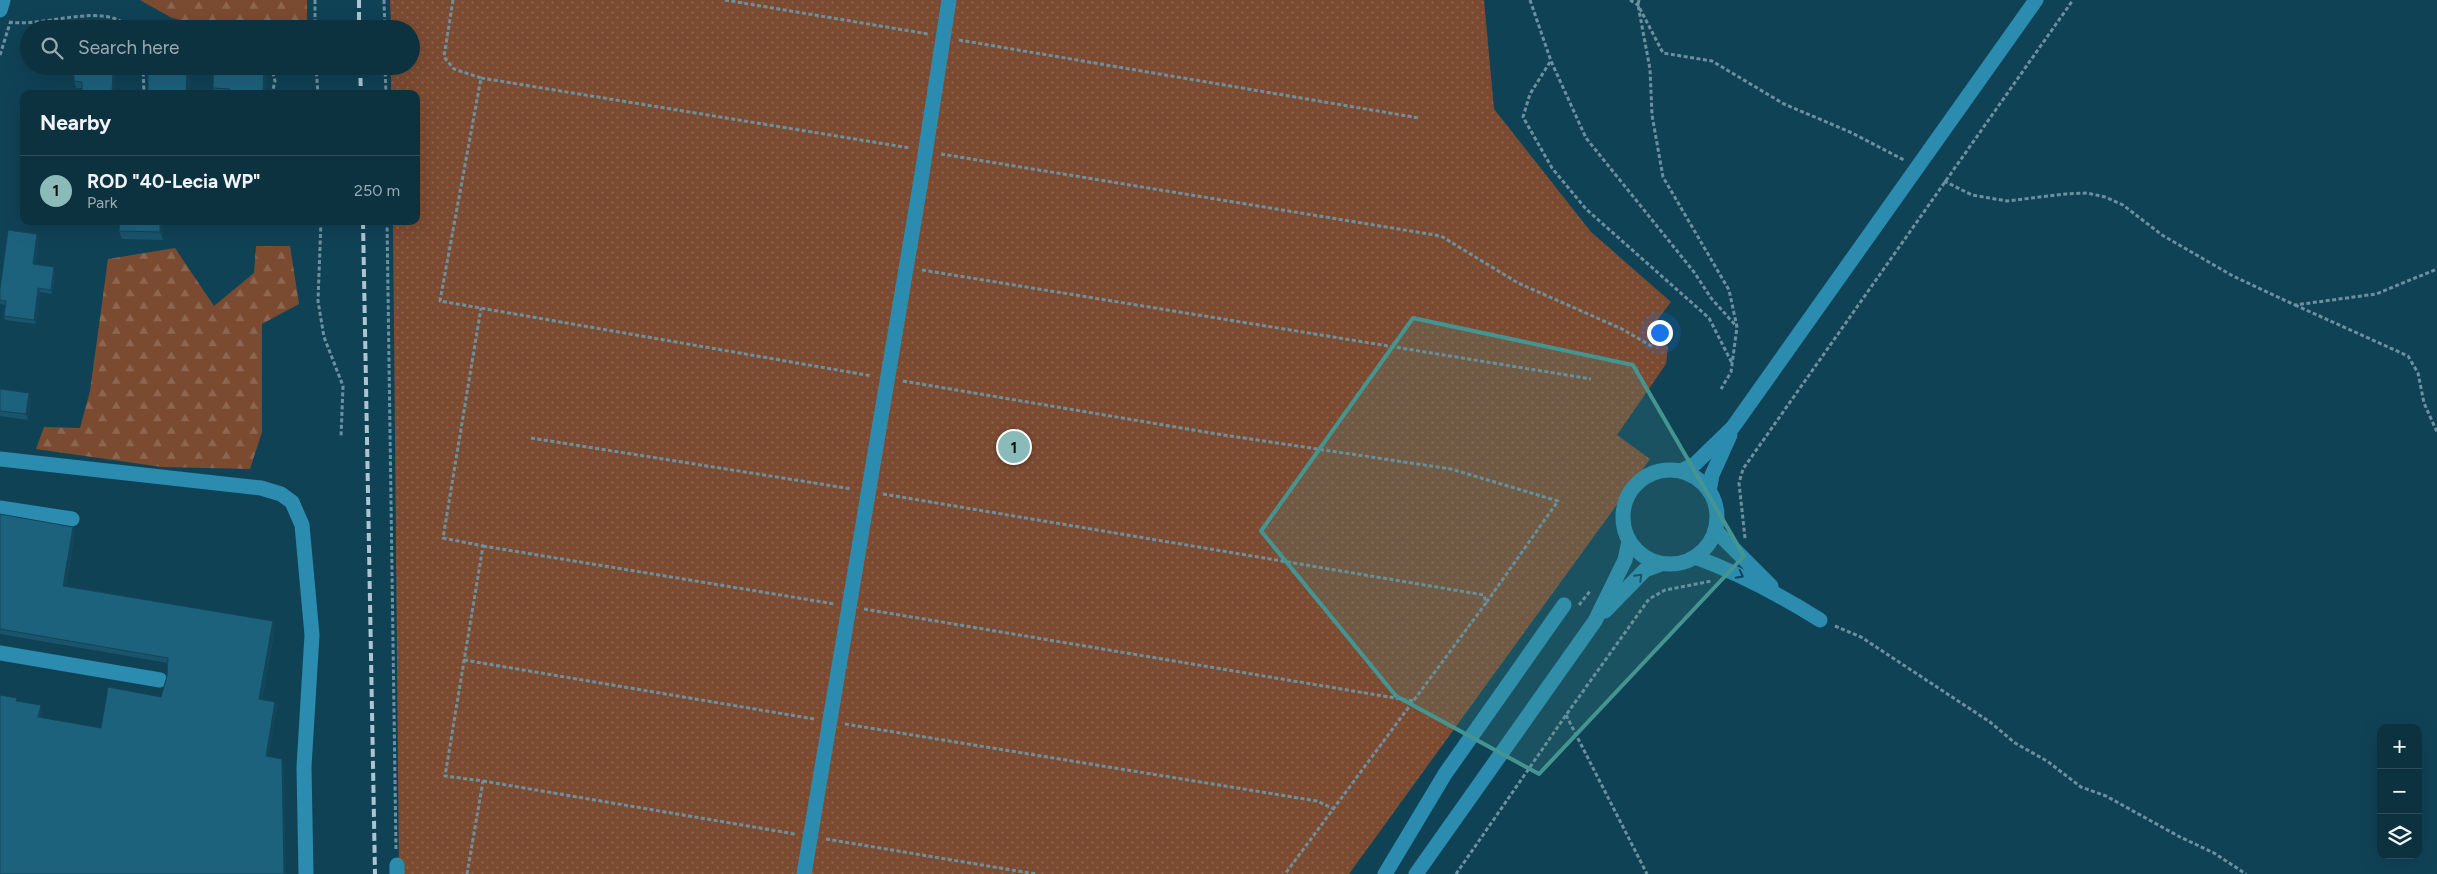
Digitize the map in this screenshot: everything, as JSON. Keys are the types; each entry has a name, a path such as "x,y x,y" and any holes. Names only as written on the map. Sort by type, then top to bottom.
{"street":[{"path":"3,0 6,15"},
{"path":"804,874 907,267 949,0"},
{"path":"1681,471 1696,464 1733,427 2036,0"},
{"path":"1709,491 1712,475 1733,427"},
{"path":"0,459 261,488 281,494 292,502 302,526 312,635 304,767 306,874"},
{"path":"1595,621 1645,570 1661,564 1672,564 1695,557 1707,546 1715,530 1716,506 1709,491 1696,478 1681,471 1663,470 1653,473 1635,485 1624,504 1623,525 1629,541 1640,554 1661,564"},
{"path":"0,508 72,519"},
{"path":"1715,530 1783,597"},
{"path":"1416,874 1595,621 1625,560 1629,541"},
{"path":"1695,557 1726,568 1783,597 1820,620"},
{"path":"1385,874 1445,774 1564,605"},
{"path":"0,653 160,680"}],"path":[{"path":"314,0 315,20"},
{"path":"384,0 385,20"},
{"path":"453,0 444,57 454,69 481,78 1441,236 1518,283 1622,328 1653,347"},
{"path":"725,0 1419,118"},
{"path":"1530,0 1551,61 1586,138 1737,327"},
{"path":"1630,0 1638,5 1663,53 1712,61 1784,104 1850,132 1917,167"},
{"path":"1639,0 1638,5 1650,69 1652,115 1664,176 1729,290 1737,327 1731,372 1721,389"},
{"path":"1737,552 1745,540 1739,484 1743,469 2073,0"},
{"path":"32,20 100,11 119,16 123,20"},
{"path":"6,15 10,23"},
{"path":"0,55 10,23 6,15"},
{"path":"10,23 20,22"},
{"path":"1551,61 1530,94 1523,117 1552,168 1586,209 1710,318 1733,363"},
{"path":"144,75 144,90"},
{"path":"273,75 275,81 273,90"},
{"path":"317,75 318,90"},
{"path":"385,75 386,90"},
{"path":"481,78 440,301 1217,434 1451,469 1558,501 1486,603 1286,874"},
{"path":"1944,181 1972,196 2007,201 2087,193 2105,197 2124,205 2162,235 2233,276 2408,356 2418,373 2424,403 2437,432"},
{"path":"321,225 318,301 324,337 343,386 341,437"},
{"path":"387,225 397,869"},
{"path":"907,267 1591,379"},
{"path":"2295,305 2376,294 2437,269"},
{"path":"480,308 443,538 1413,701"},
{"path":"531,438 869,492 1484,595 1486,603"},
{"path":"483,546 445,776 1036,874"},
{"path":"1456,874 1649,599 1665,590 1718,580 1726,568"},
{"path":"1820,620 1861,637 1990,722 2015,743 2047,762 2081,788 2106,796 2180,838 2214,853 2246,874"},
{"path":"464,660 1317,801 1334,809"},
{"path":"1566,715 1647,874"},
{"path":"467,874 482,781"}],"highlighted area":[{"path":"1413,318 1633,365 1744,556 1539,774 1396,696 1261,531"}],"green space":[{"path":"140,0 307,0 307,20 181,20 172,18"},
{"path":"390,0 1484,0 1494,109 1591,232 1671,302 1648,332 1668,347 1666,364 1617,435 1650,459 1349,874 399,874 393,225 420,225 420,90 391,90 391,75 420,75 420,20 391,20"},
{"path":"256,246 290,246 299,304 262,324 262,432 250,469 162,467 36,449 44,427 80,428 90,391 108,259 175,248 214,306 254,273"}],"building":[{"path":"74,75 113,75 112,90 82,90 82,82 74,81"},
{"path":"148,75 187,75 186,90 148,90"},
{"path":"214,75 264,75 263,90 213,88"},
{"path":"120,225 160,225 160,232 119,231"},
{"path":"8,230 37,234 33,264 54,267 51,290 38,288 34,320 4,316 6,301 0,300 0,289"},
{"path":"0,389 29,393 26,414 0,411"},
{"path":"0,514 73,527 63,586 273,621 259,699 275,702 266,756 282,759 284,874 0,874 0,695 17,698 16,701 41,705 38,717 101,728 108,687 161,697 167,676 168,658 0,629"}],"railway":[{"path":"359,0 359,20"},
{"path":"360,75 361,90"},
{"path":"363,225 375,874"}],"place":[{"name":"ROD \"40-Lecia WP\"","path":"1014,447"}]}
